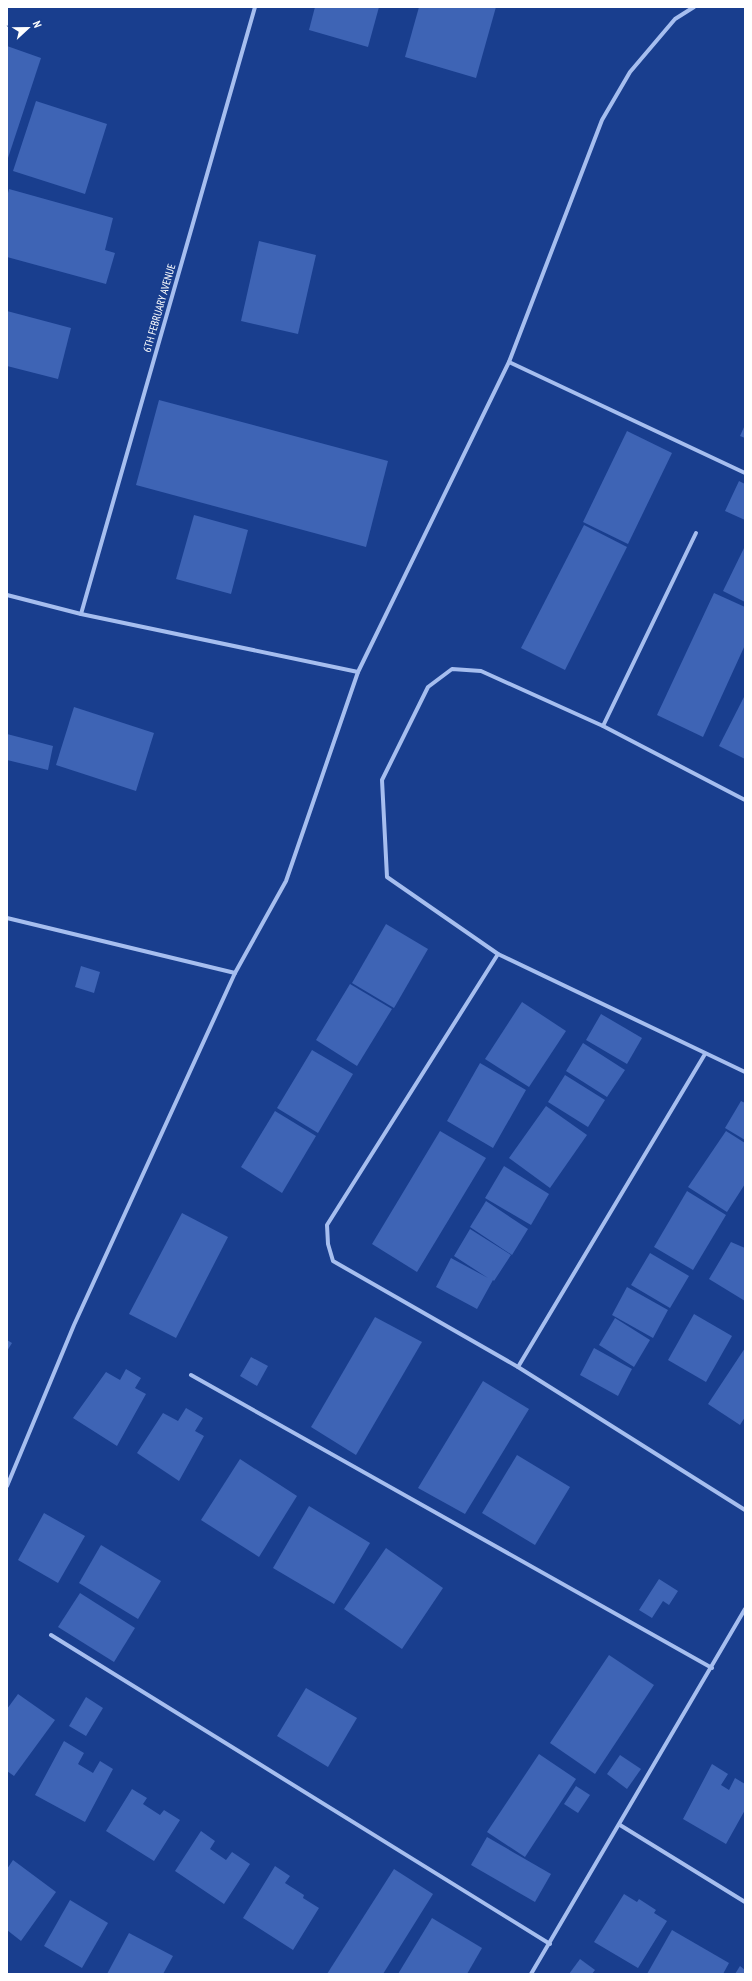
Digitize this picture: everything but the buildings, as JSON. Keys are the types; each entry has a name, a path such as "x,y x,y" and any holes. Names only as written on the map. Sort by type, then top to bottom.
{"street":[{"name":"6TH FEBRUARY AVENUE","path":"81,614 255,7"},
{"path":"7,1486 74,1325 235,973 286,881 358,672 509,362 602,120 630,72 675,19 694,7"},
{"path":"509,362 745,473"},
{"path":"603,726 696,533"},
{"path":"7,595 81,614 358,672"},
{"path":"745,800 603,726 481,670 452,669 428,687 382,780 387,877 498,954 745,1072"},
{"path":"7,918 235,973"},
{"path":"498,954 327,1225 328,1244 333,1262 518,1367 745,1510"},
{"path":"518,1367 705,1054"},
{"path":"191,1375 712,1668"},
{"path":"531,1974 620,1825 745,1609"},
{"path":"51,1635 550,1944"},
{"path":"620,1825 745,1902"}]}
